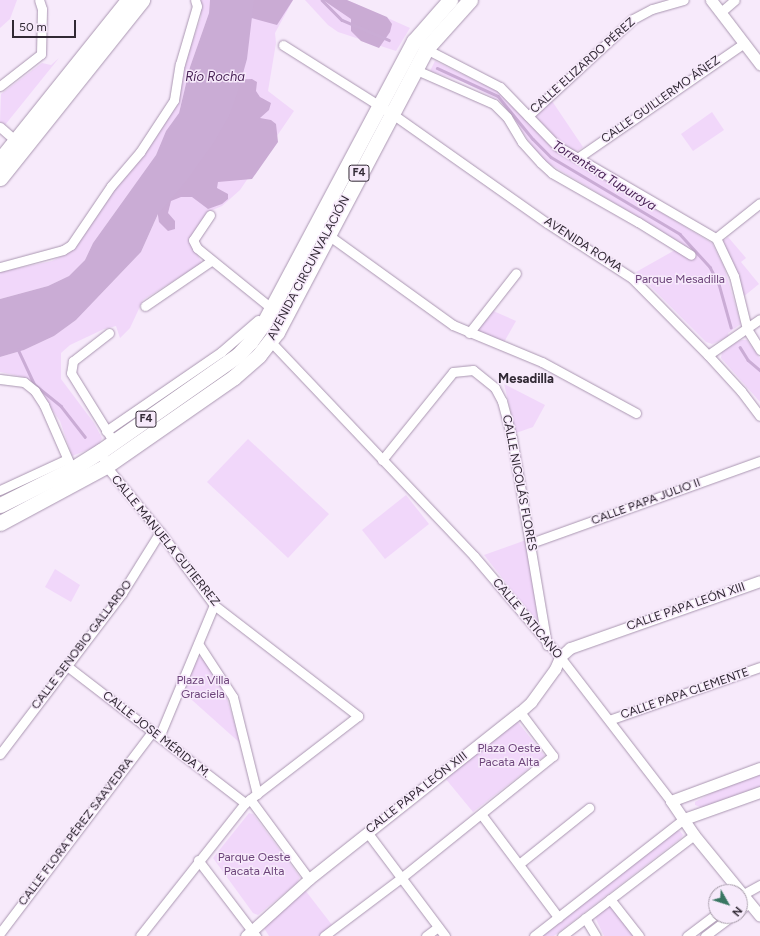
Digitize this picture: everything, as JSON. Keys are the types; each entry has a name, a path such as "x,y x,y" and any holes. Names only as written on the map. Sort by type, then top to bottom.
{"highway":[{"path":"0,160 128,0"},
{"path":"0,178 142,0"},
{"name":"AVENIDA CIRCUNVALACIÓN","path":"0,523 106,466 246,368 271,342 328,234 414,41 450,0"},
{"name":"AVENIDA CIRCUNVALACIÓN","path":"0,505 69,464 101,451 110,436 238,355 268,315 315,225 385,109 414,69 426,49 466,2"}],"street":[{"path":"0,86 41,54 42,9 39,0"},
{"path":"0,267 63,250 71,245 111,186 140,152 174,100 180,64 197,6 195,0"},
{"name":"CALLE ELIZARDO PÉREZ","path":"528,116 633,19 652,9 684,0"},
{"path":"711,0 760,64"},
{"path":"721,12 734,0"},
{"name":"CALLE GUILLERMO ÁÑEZ","path":"578,157 744,43"},
{"name":"AVENIDA ROMA","path":"283,45 385,109 547,223 623,271 640,285 741,391 760,417 760,426"},
{"path":"426,49 500,87 557,146 716,238 734,276 747,329 760,350"},
{"path":"414,69 494,104 506,117 531,153 552,173 638,222 691,255"},
{"path":"0,127 16,141"},
{"path":"716,238 760,203"},
{"path":"210,215 193,240 197,248 268,315"},
{"path":"315,225 454,326 542,362 636,413"},
{"path":"145,306 149,301 211,261"},
{"path":"469,333 516,273"},
{"path":"708,355 747,329 760,318"},
{"path":"109,333 73,361 71,373 110,436"},
{"name":"CALLE VATICANO","path":"271,342 474,556 547,645 560,657 671,801 694,835 733,884"},
{"name":"CALLE NICOLÁS FLORES","path":"382,460 453,372 473,370 495,388 502,401 512,438 531,543 547,645"},
{"path":"0,378 24,382 35,391 44,405 69,464 0,490"},
{"path":"101,451 106,466"},
{"name":"CALLE PAPA JULIO II","path":"531,543 760,461"},
{"name":"CALLE MANUELA GUTIERREZ","path":"106,466 160,532 214,605 358,716 250,798"},
{"name":"CALLE SENOBIO GALLARDO","path":"0,754 122,593 160,532"},
{"name":"CALLE PAPA LEÓN XIII","path":"251,934 309,879 520,712 539,691 560,657 570,648 760,581"},
{"name":"CALLE FLORA PÉREZ SAAVEDRA","path":"0,933 155,734 199,645 214,605"},
{"path":"199,645 233,697 250,798 309,879"},
{"name":"CALLE JOSE MÉRIDA M.","path":"67,666 155,734 250,798"},
{"name":"CALLE PAPA CLEMENTE","path":"609,720 760,667"},
{"path":"324,936 401,878 553,756 520,712"},
{"path":"671,801 760,768"},
{"path":"534,936 684,819 760,792"},
{"path":"140,936 198,860 250,798"},
{"path":"518,864 590,808"},
{"path":"481,814 558,917"},
{"path":"367,832 445,936"},
{"path":"562,936 694,835"},
{"path":"198,860 251,934"},
{"path":"748,895 760,885"},
{"path":"610,899 639,936"},
{"name":"CALLE VATICANO","path":"748,902 760,916"},
{"path":"585,918 596,936"},
{"path":"687,936 708,920"},
{"path":"705,936 721,924"},
{"path":"426,936 438,927"}],"green space":[{"path":"0,0 17,0 10,19 0,28"},
{"path":"201,0 210,0 209,13 190,67 179,113 166,131 156,155 93,243 85,260 69,276 48,286 0,299 0,272 52,261 66,254 170,116 178,103 185,62 201,17"},
{"path":"254,0 293,0 275,33 276,43 268,91 294,111 240,190 222,206 208,212 189,240 202,263 143,300 130,328 120,338 116,326 104,329 70,345 61,353 61,379 94,423 102,438 98,446 72,456 60,421 41,394 24,377 0,372 0,357 24,350 54,336 76,320 141,252"},
{"path":"305,0 347,0 410,28 396,51 338,32 328,25"},
{"path":"59,58 5,125 0,122 1,94 42,63 51,65"},
{"name":"Parque Mesadilla","path":"435,61 497,91 555,149 712,243 724,267 741,324 728,333 729,337 712,344 706,342 636,272 684,245 548,163 535,150 502,102 463,82 430,71"},
{"path":"552,101 583,147 576,152 561,146 536,120 536,115"},
{"path":"712,112 724,130 693,151 681,134"},
{"path":"728,237 746,258 741,262 759,284 743,297 739,280 723,241"},
{"path":"491,310 516,321 503,344 475,331"},
{"path":"741,340 747,340 760,358 760,402 721,358 722,351"},
{"path":"504,384 545,405 533,427 516,433"},
{"path":"248,439 329,514 288,558 207,482"},
{"path":"406,495 429,524 385,559 362,530"},
{"path":"526,540 539,625 484,555"},
{"path":"55,569 80,585 71,602 45,587"},
{"name":"Plaza Villa Graciela","path":"203,657 225,691 240,743 183,692 198,658"},
{"name":"Plaza Oeste Pacata Alta","path":"517,721 545,756 473,812 445,778"},
{"path":"760,771 760,787 703,808 695,805 695,802 717,790"},
{"name":"Parque Oeste Pacata Alta","path":"249,813 253,814 300,877 297,883 258,915 253,913 213,858"},
{"path":"676,831 680,831 683,835 681,838 554,936 542,936"},
{"name":"Parque Oeste Pacata Alta","path":"305,890 332,925 319,936 269,936 264,928 267,921"},
{"path":"610,905 635,936 604,936 595,917"}],"shaded area":[{"path":"247,0 293,0 277,25 248,17"},
{"path":"323,0 347,0 387,17 392,24 390,32 379,48 361,41 351,31 351,19"},
{"path":"252,79 257,82 256,91 260,97 271,103 269,110 260,118 271,120 276,124 278,142 252,179 218,182 217,188 228,194 228,199 222,204 208,209 192,197 181,197 171,201 168,213 175,221 175,229 168,231 159,222 157,209 229,80"}],"water":[{"name":"Río Rocha","path":"210,0 254,0 247,59 238,91 229,116 214,142 187,180 158,214 141,252 76,320 54,336 24,350 0,357 0,299 48,286 69,276 85,260 93,243 156,155 166,131 179,113 190,67 209,13"}],"waterway":[{"name":"Torrentera Tupuraya","path":"322,0 342,20 389,40"},
{"name":"Torrentera Tupuraya","path":"437,68 498,96 533,139 551,157 680,234 710,267 719,284 731,327"},
{"name":"Torrentera Tupuraya","path":"740,347 748,360 760,370"},
{"path":"18,349 34,384 61,406 85,437"}],"district":[{"name":"Mesadilla","path":"526,379"}]}
